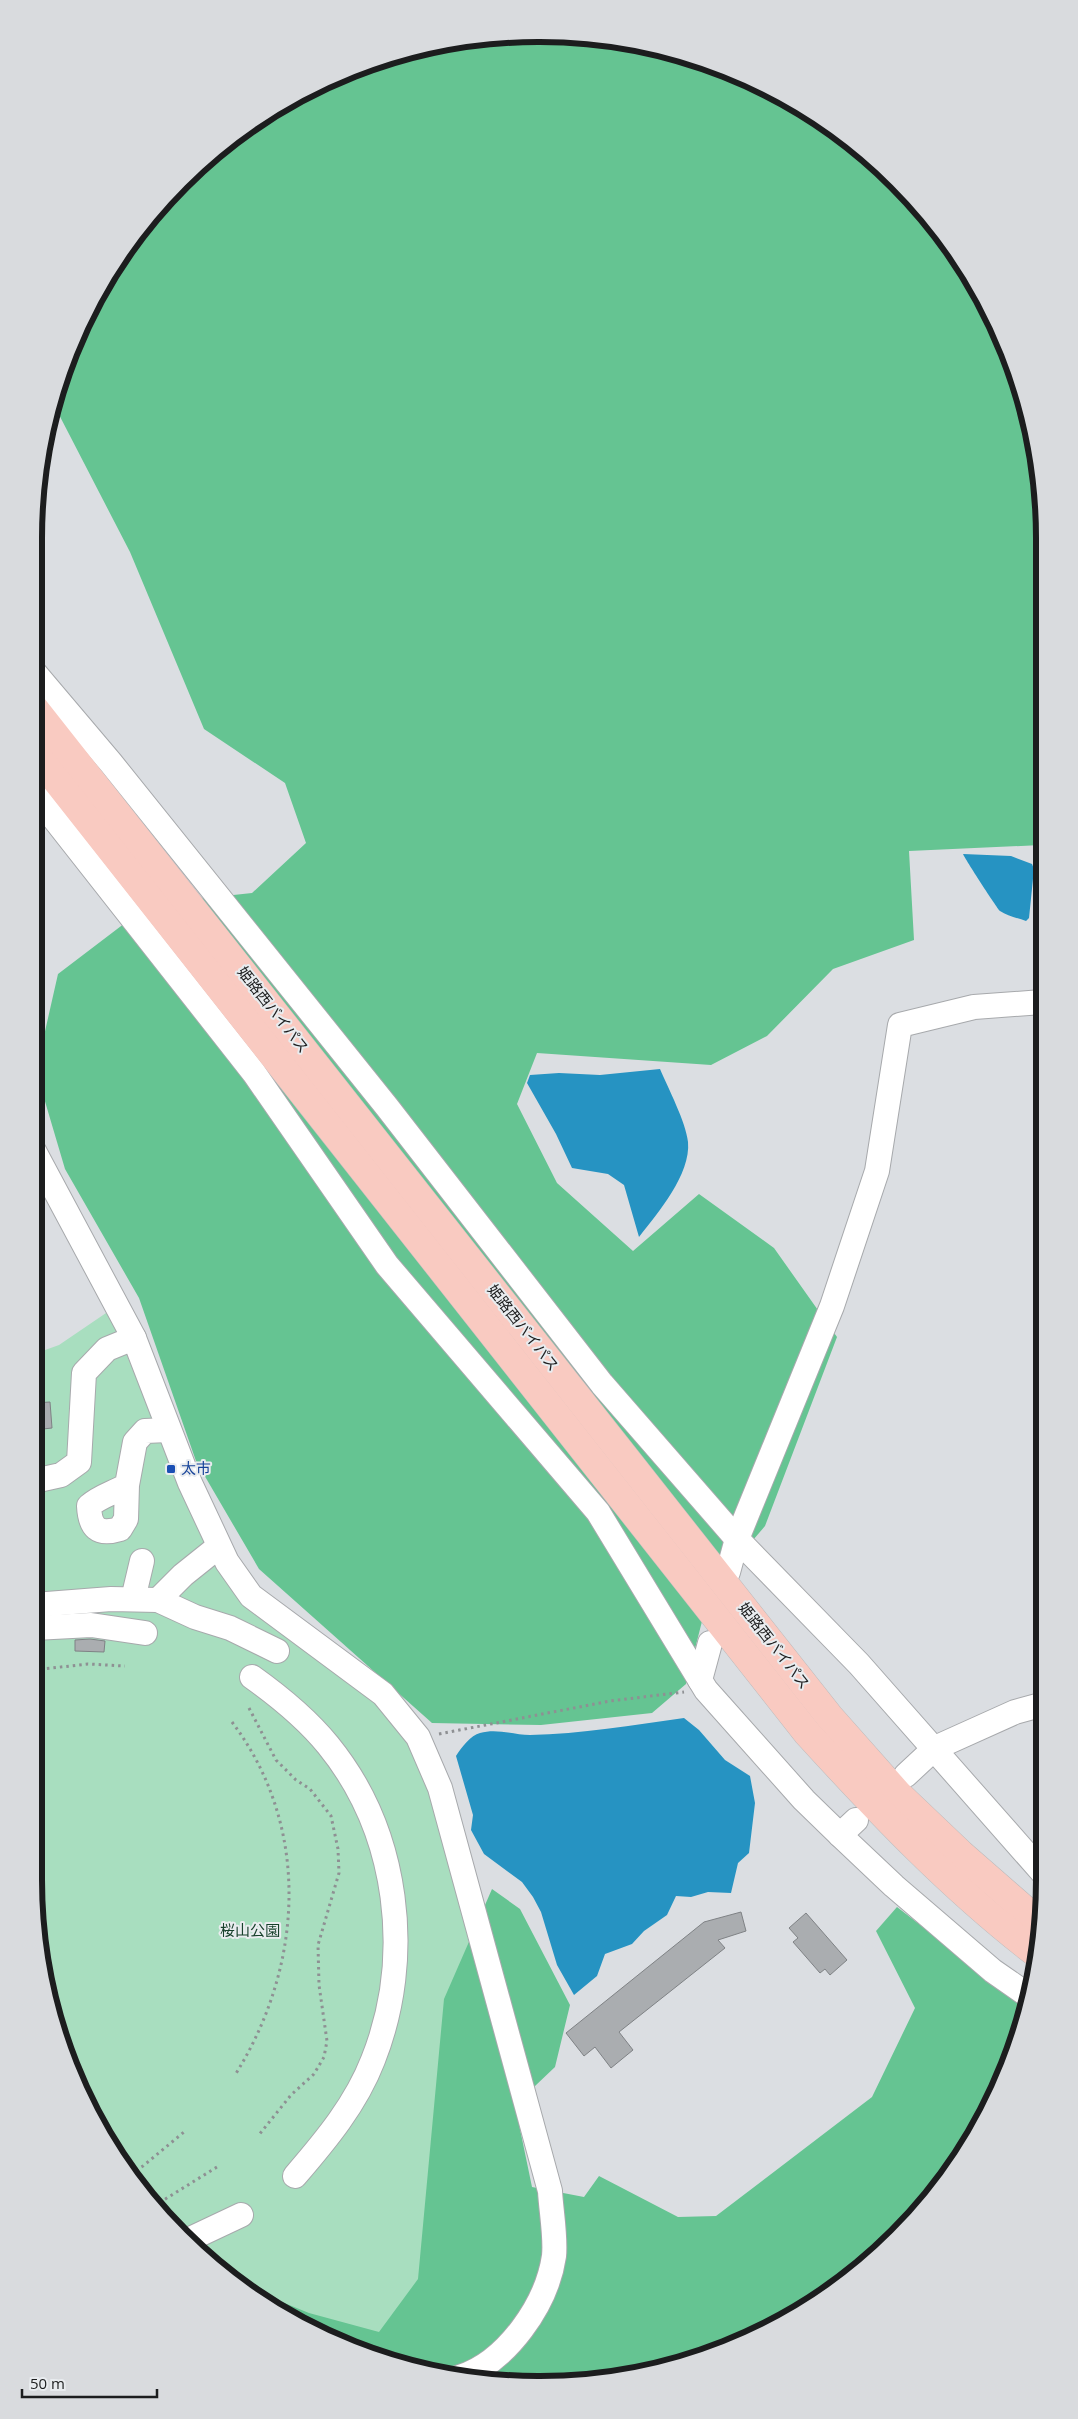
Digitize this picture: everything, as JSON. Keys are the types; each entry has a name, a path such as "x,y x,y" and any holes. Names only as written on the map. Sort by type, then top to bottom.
{"highway":[{"name":"姫路西バイパス","path":"42,719 190,927 807,1733 880,1813 943,1875 1030,1948"},
{"name":"姫路西バイパス","path":"42,761 190,927 829,1716 906,1801 961,1854 1034,1917"}],"street":[{"path":"42,681 111,763 381,1099 602,1384 737,1539 860,1664 1036,1865"},
{"path":"42,803 254,1072 387,1265 598,1512 703,1685 804,1800 848,1828 894,1886 993,1971 1023,1992"},
{"path":"728,1572 737,1539 832,1306 877,1171 900,1025 974,1007 1036,1002"},
{"path":"42,1166 134,1338 168,1430 218,1547 251,1596 383,1694 418,1738 440,1788 550,2191 554,2256 540,2301 512,2343 475,2372"},
{"path":"42,1479 61,1475 79,1462 84,1373 106,1350 134,1338"},
{"path":"127,1485 135,1442 145,1431 168,1430"},
{"path":"158,1600 183,1575 218,1547"},
{"path":"133,1599 142,1561"},
{"path":"42,1605 133,1599 158,1600 230,1628 277,1651"},
{"path":"42,1628 91,1625 145,1634"},
{"path":"703,1685 710,1643"},
{"path":"252,1677 303,1718 329,1746 356,1787 372,1820 384,1854 393,1900 396,1937 392,1994 384,2031 373,2062 333,2132 295,2176"},
{"path":"906,1775 935,1748 1015,1712 1036,1706"},
{"path":"194,2237 240,2215"}],"path":[{"path":"42,1669 88,1664 125,1666"},
{"path":"418,1738 703,1685"},
{"path":"249,1708 276,1760 310,1789 331,1816 338,1849 339,1873 318,1946 319,1975 327,2041 324,2057 314,2074 290,2095 258,2136"},
{"path":"232,1722 245,1739 276,1809 288,1868 289,1891 286,1942 276,1990 267,2016 235,2075"},
{"path":"136,2170 184,2132"},
{"path":"161,2201 217,2166"}],"green space":[{"path":"539,42 604,47 668,59 729,80 759,94 815,126 841,145 890,188 933,237 952,263 984,319 998,349 1019,410 1031,474 1034,507 1036,539 1036,845 909,851 914,940 833,969 767,1036 711,1065 537,1053 517,1104 557,1183 633,1251 699,1194 774,1248 837,1337 765,1526 710,1590 686,1684 652,1713 541,1725 432,1723 259,1569 196,1461 139,1298 65,1169 42,1091 42,1045 58,974 150,904 252,893 306,843 285,783 204,729 130,552 58,413 80,349 109,291 126,263 166,212 188,188 237,145 263,126 319,94 349,80 410,59 474,47"},
{"name":"桜山公園","path":"109,1311 183,1493 245,1603 350,1685 379,1701 422,1764 457,1888 471,1953 408,2349 297,2313 263,2293 212,2253 166,2207 126,2156 94,2100 69,2040 59,2009 52,1977 47,1945 42,1880 42,1351 59,1345"},
{"path":"492,1889 520,1909 570,2005 555,2067 515,2105 532,2187 584,2197 599,2176 678,2217 716,2216 872,2097 915,2008 876,1931 897,1907 1020,2003 998,2070 984,2100 952,2156 933,2182 890,2231 841,2274 815,2293 759,2325 699,2350 668,2360 636,2367 604,2372 539,2376 474,2372 410,2360 349,2339 319,2325 270,2297 309,2313 379,2332 418,2279 444,1999"}],"water":[{"path":"963,854 1011,856 1032,864 1034,869 1029,918 1026,921 1000,911"},
{"path":"660,1069 687,1134 688,1154 679,1180 672,1192 639,1237 624,1185 608,1174 572,1168 556,1134 527,1083 530,1075 559,1073 600,1075"},
{"path":"684,1718 699,1730 725,1760 750,1776 755,1803 749,1853 738,1863 731,1893 708,1892 691,1897 676,1896 667,1915 644,1931 632,1944 605,1954 597,1976 574,1995 557,1965 541,1912 533,1897 522,1882 484,1854 471,1830 473,1815 456,1756 473,1736 486,1732 499,1731 524,1735 568,1733"}],"building":[{"path":"42,1402 50,1402 52,1428 42,1429"},
{"path":"75,1640 105,1641 104,1652 75,1651"},
{"path":"741,1912 746,1931 718,1940 725,1948 619,2032 633,2050 611,2068 595,2047 584,2056 566,2033 704,1922"},
{"path":"806,1913 847,1960 830,1975 825,1969 820,1973 793,1942 798,1938 789,1928"}],"place":[{"name":"太市","path":"171,1469"}]}
